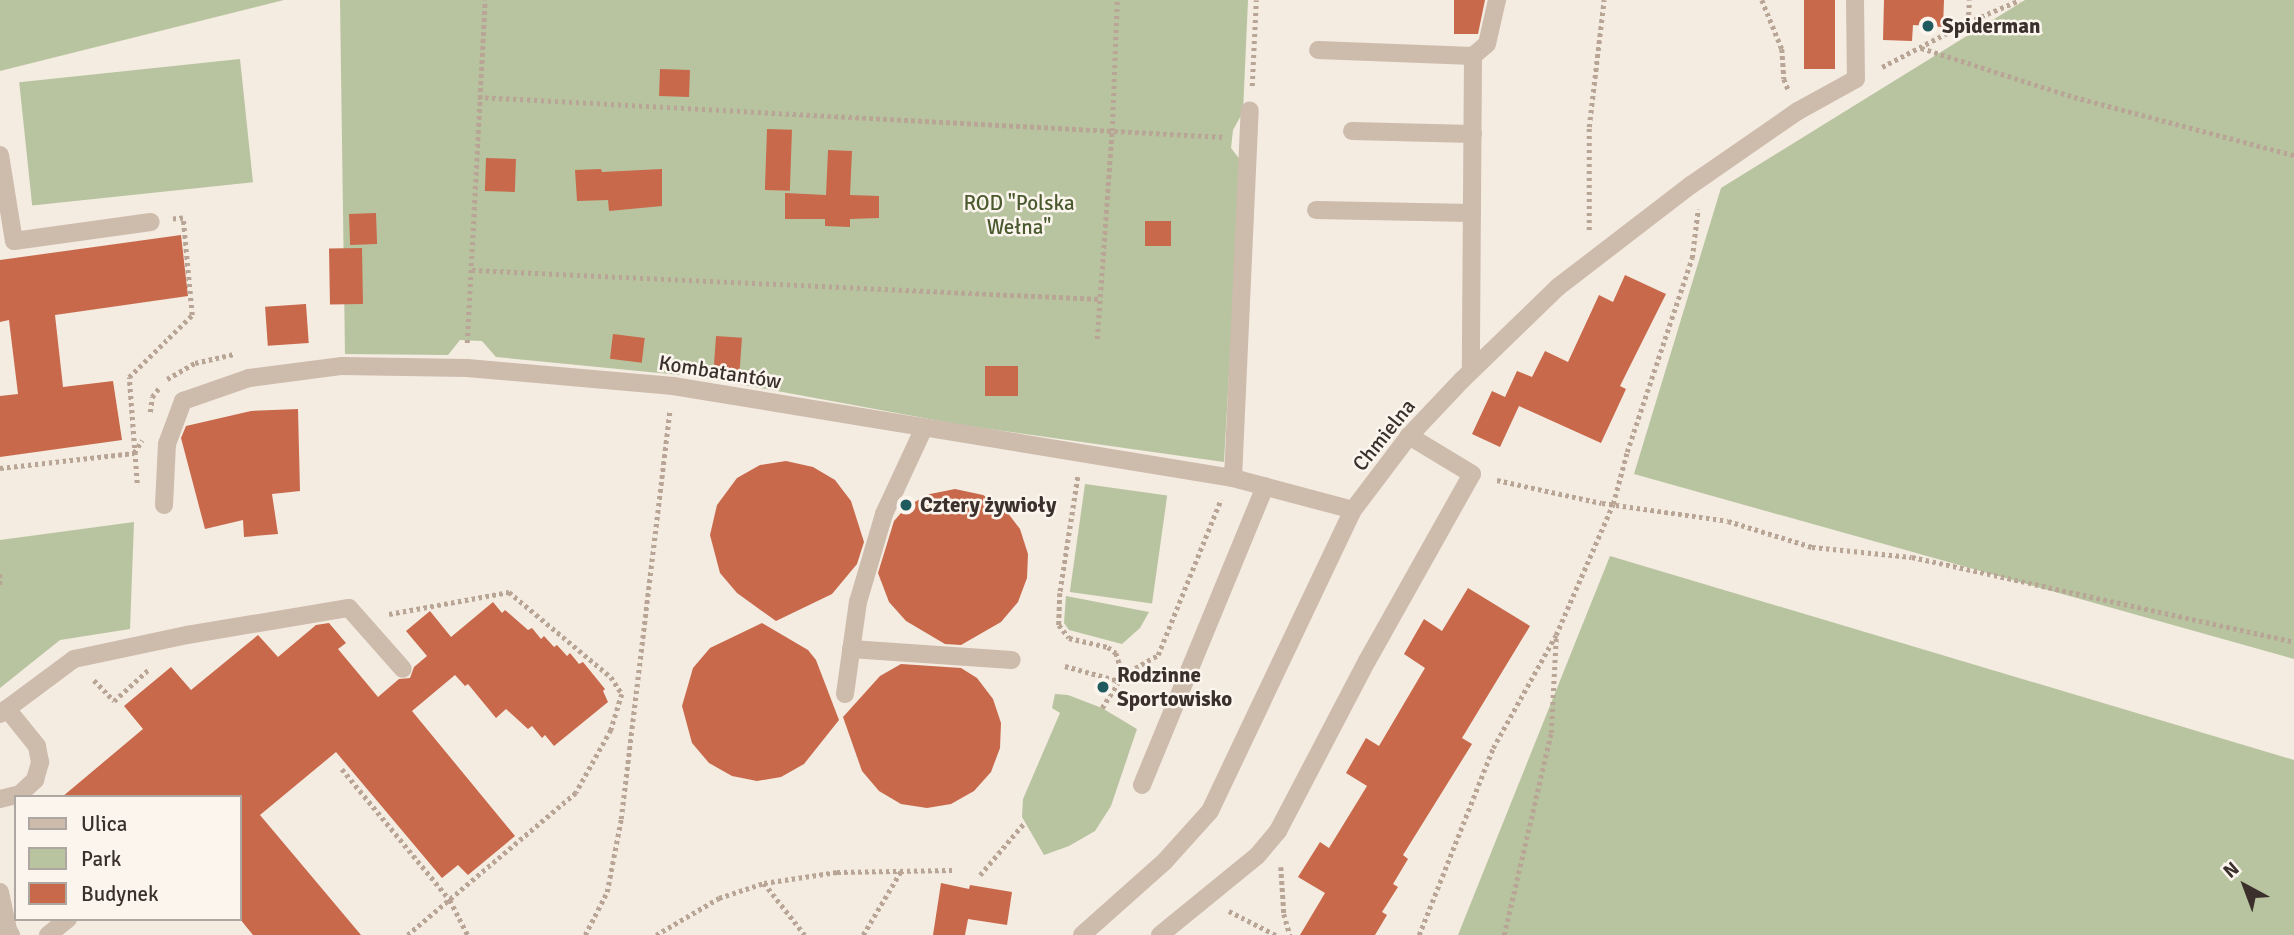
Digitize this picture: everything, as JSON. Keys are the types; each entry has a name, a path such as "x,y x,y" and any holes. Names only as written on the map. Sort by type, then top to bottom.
{"street":[{"path":"1318,50 1473,56 1487,44 1497,0"},
{"path":"1855,0 1856,79"},
{"path":"1471,371 1473,56"},
{"name":"Chmielna","path":"1082,935 1166,861 1210,811 1353,510 1409,436 1471,371 1558,287 1692,185 1798,110 1856,79"},
{"path":"1233,478 1250,111"},
{"path":"1352,131 1473,134"},
{"path":"0,155 14,241 151,222"},
{"path":"1316,210 1472,213"},
{"name":"Kombatantów","path":"164,505 167,443 183,401 249,378 342,366 467,368 673,386 1233,478 1353,510"},
{"path":"845,694 858,601 884,514 924,428"},
{"path":"1160,935 1257,856 1278,831 1367,661 1472,474 1409,436"},
{"path":"1142,785 1265,486"},
{"path":"16,795 35,780 40,762 37,746 4,711 64,664 92,654 349,608 403,669"},
{"path":"851,649 1012,660"},
{"path":"0,891 8,930 12,935"},
{"path":"48,935 66,921"}],"path":[{"path":"467,368 478,97 485,0"},
{"path":"1097,339 1112,131 1117,0"},
{"path":"1250,111 1256,0"},
{"path":"1590,262 1589,127 1604,0"},
{"path":"1762,0 1782,49 1784,79 1798,110"},
{"path":"1968,22 1969,0"},
{"path":"1856,79 1922,48 1968,22 2020,0"},
{"path":"1922,48 2074,97 2294,155"},
{"path":"478,97 1249,138"},
{"path":"1419,935 1493,748 1556,635 1613,505 1627,452 1692,258 1700,214 1692,185"},
{"path":"133,449 129,377 192,315 183,218 151,222"},
{"path":"472,270 1100,299"},
{"path":"148,421 152,397 161,384 176,371 223,355 243,354"},
{"path":"585,935 607,892 621,819 673,386"},
{"path":"0,468 134,453 146,432"},
{"path":"1067,474 1091,478"},
{"path":"1472,474 1613,505 1728,521 1812,547 1912,557 2294,642"},
{"path":"1078,476 1060,593 1059,625 1069,638 1108,647 1116,653 1124,676"},
{"path":"1102,708 1124,676 1158,654 1223,496 1209,494"},
{"path":"0,574 0,586"},
{"path":"360,619 509,592 611,677 622,694 611,730 576,793 408,935"},
{"path":"1504,935 1551,733 1556,635"},
{"path":"1065,666 1119,681"},
{"path":"342,769 450,900 468,935"},
{"path":"980,874 1025,822"},
{"path":"656,935 719,898 764,883 837,872 952,870"},
{"path":"863,935 901,871"},
{"path":"1281,875 1284,914 1290,935"},
{"path":"764,883 805,935"},
{"path":"1231,911 1276,935"}],"green space":[{"path":"0,0 284,0 0,71"},
{"name":"ROD \"Polska Wełna\"","path":"340,0 1248,0 1243,112 1233,130 1231,148 1241,161 1224,462 962,425 700,377 496,357 482,341 460,340 448,355 345,354"},
{"path":"2025,0 2294,0 2294,659 1634,474 1721,188"},
{"path":"240,59 253,182 32,206 19,82"},
{"path":"1085,484 1167,496 1152,603 1070,592"},
{"path":"134,522 130,629 60,640 0,688 0,540"},
{"path":"1610,556 2294,760 2294,935 1458,935"},
{"path":"1066,596 1149,612 1140,628 1122,644 1069,630 1064,623"},
{"path":"1055,694 1068,695 1102,708 1137,729 1111,806 1095,831 1069,846 1044,855 1022,817 1023,799 1060,713 1052,708"}],"building":[{"path":"1454,0 1485,0 1478,34 1454,34"},
{"path":"1804,0 1835,0 1835,69 1804,69"},
{"path":"1884,0 1944,0 1943,27 1913,25 1912,41 1883,40"},
{"path":"660,69 690,70 689,97 659,96"},
{"path":"767,129 792,130 790,191 765,190"},
{"path":"828,150 852,151 850,195 879,196 879,218 850,219 850,227 825,226 825,219 785,219 785,193 826,195"},
{"path":"486,158 516,159 515,192 485,191"},
{"path":"601,169 602,172 662,169 662,206 609,211 608,200 577,201 575,170"},
{"path":"376,213 377,244 350,245 349,214"},
{"path":"1145,221 1171,221 1171,246 1145,246"},
{"path":"181,235 188,296 55,315 63,387 113,381 122,440 0,457 0,396 18,394 9,320 0,322 0,260"},
{"path":"362,248 363,304 330,305 329,249"},
{"path":"1625,275 1666,294 1620,386 1626,389 1601,443 1519,406 1500,447 1472,434 1492,391 1505,397 1517,371 1532,377 1545,351 1568,362 1599,295 1613,302"},
{"path":"306,304 309,343 268,346 265,307"},
{"path":"613,334 645,338 642,363 610,359"},
{"path":"716,336 742,338 739,375 713,373"},
{"path":"985,366 1018,366 1018,396 985,396"},
{"path":"298,409 300,491 272,494 278,534 244,537 243,520 205,529 181,438 186,426 251,411"},
{"path":"786,461 813,467 835,480 851,501 864,542 857,564 832,594 776,621 737,593 720,573 710,535 717,505 737,478 760,465"},
{"path":"955,489 983,495 1004,508 1020,529 1028,554 1027,578 1018,602 1001,622 961,645 945,644 906,621 889,602 878,573 894,521 907,506 930,494"},
{"path":"1468,588 1530,626 1462,738 1472,744 1403,855 1408,859 1393,884 1398,887 1382,912 1387,915 1375,935 1300,935 1325,893 1298,877 1320,842 1329,848 1367,786 1346,773 1366,738 1379,746 1425,668 1404,654 1424,619 1442,631"},
{"path":"493,602 502,613 505,610 528,630 532,628 541,639 544,636 567,656 570,653 579,664 583,662 605,689 603,691 608,702 554,746 545,735 542,738 532,726 528,729 506,709 496,718 468,684 465,686 455,675 412,711 515,836 468,875 458,865 442,878 336,752 260,815 361,935 253,935 242,921 242,795 64,795 143,729 124,706 171,667 191,690 258,635 278,657 316,625 329,623 346,643 338,649 378,697 399,679 410,678 414,667 427,656 406,631 430,611 451,637"},
{"path":"762,623 808,650 816,660 839,720 804,764 781,777 757,781 732,776 709,763 692,743 682,706 693,668 710,648"},
{"path":"901,664 961,668 977,678 993,699 1001,723 1000,748 991,772 974,791 951,804 927,808 901,804 879,791 862,771 843,717 880,676"},
{"path":"941,883 969,889 970,885 1012,892 1007,925 968,919 965,935 933,935"}],"place":[{"name":"Spiderman","path":"1928,26"},
{"name":"Cztery żywioły","path":"906,505"},
{"name":"Rodzinne Sportowisko","path":"1103,687"}]}
